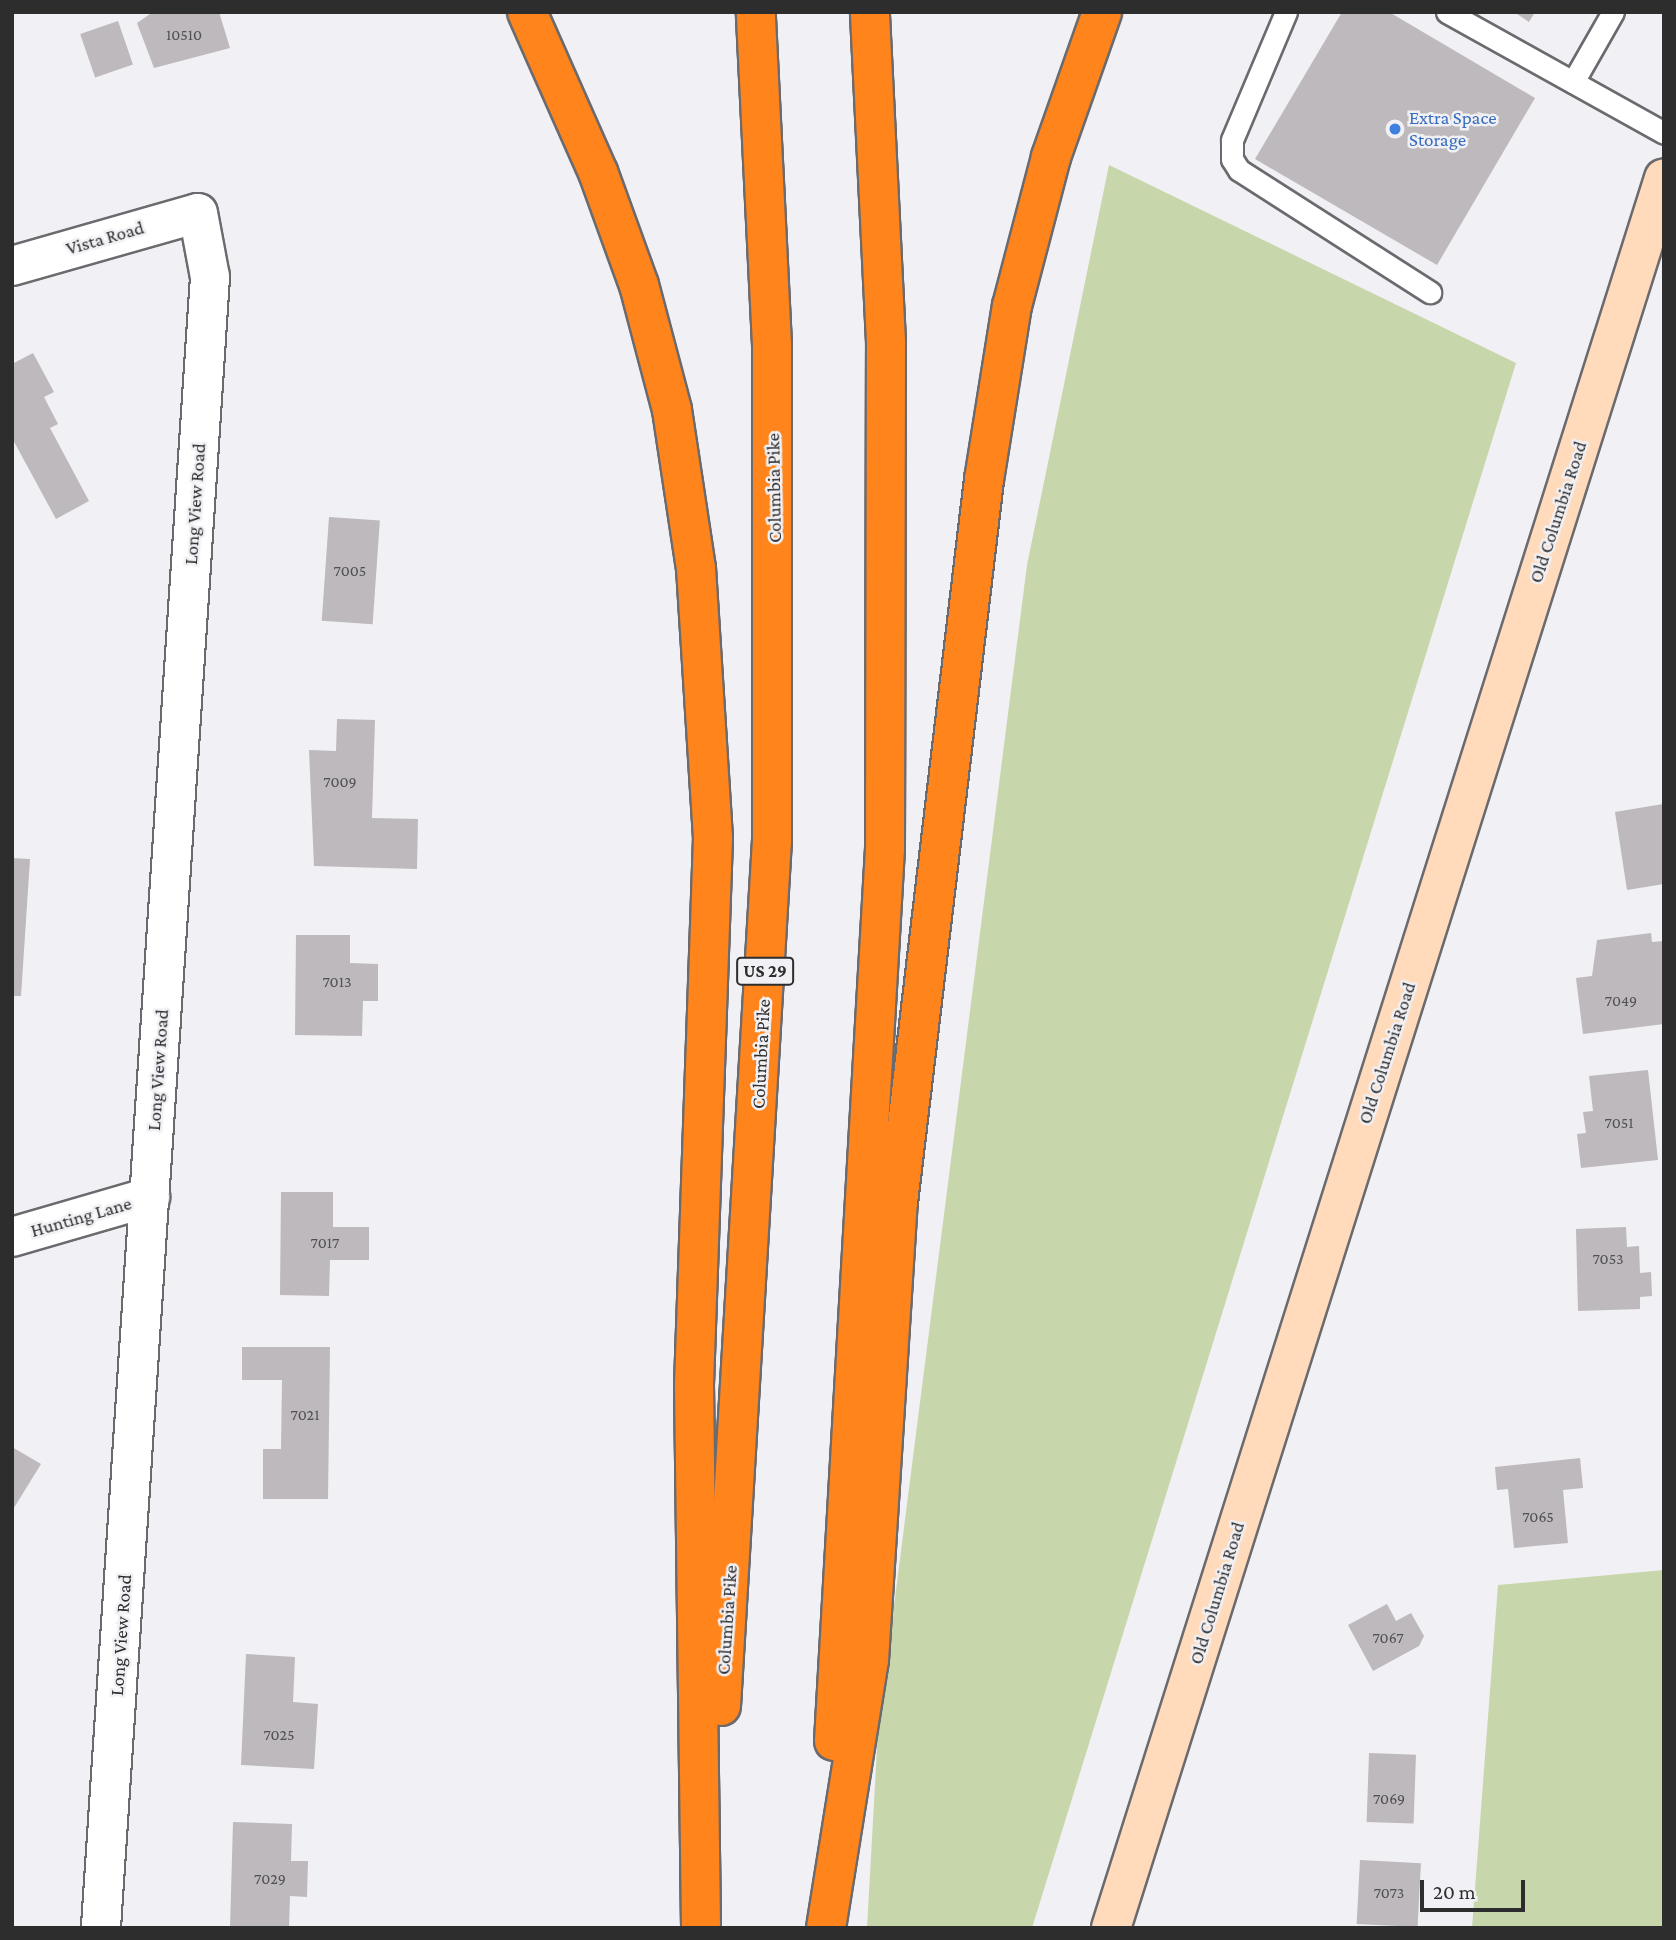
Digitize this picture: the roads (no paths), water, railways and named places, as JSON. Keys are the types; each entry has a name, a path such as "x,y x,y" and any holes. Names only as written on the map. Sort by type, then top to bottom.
{"highway":[{"path":"527,12 598,172 639,285 672,410 696,568 713,838 694,1385 704,1928"},
{"name":"Columbia Pike","path":"704,1928 772,841 772,345 756,12"},
{"path":"824,1928 885,849 886,342 870,12"},
{"path":"824,1928 869,1660 898,1202 984,480 1012,306 1051,157 1102,12"}],"street":[{"name":"Old Columbia Road","path":"1111,1928 1664,177"},
{"name":"Vista Road","path":"12,266 198,213"},
{"name":"Long View Road","path":"101,1928 210,277 198,213"},
{"name":"Hunting Lane","path":"12,1237 150,1198"}],"lane":[{"path":"1286,12 1232,140 1232,159 1239,170 1430,292"},
{"path":"1447,12 1664,133"},
{"path":"1573,82 1613,12"}],"place":[{"name":"Extra Space Storage","path":"1395,129"}]}
